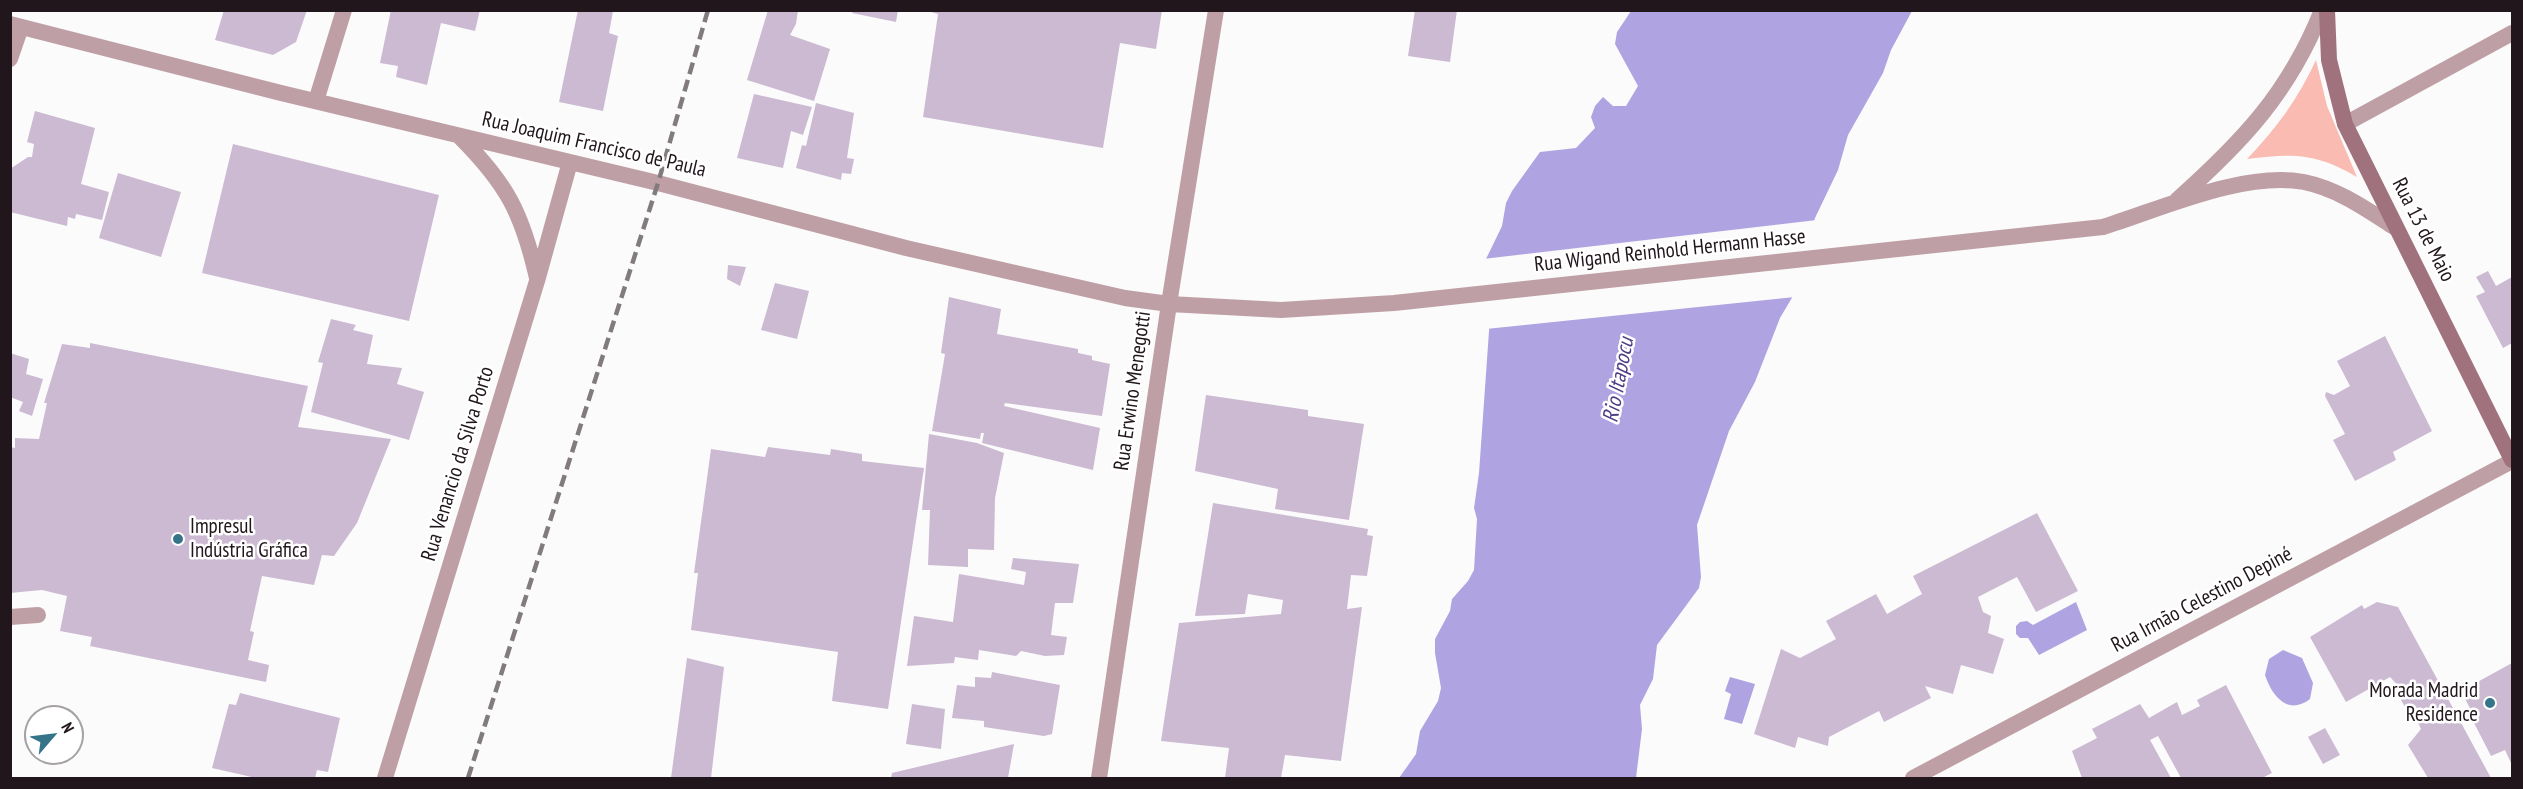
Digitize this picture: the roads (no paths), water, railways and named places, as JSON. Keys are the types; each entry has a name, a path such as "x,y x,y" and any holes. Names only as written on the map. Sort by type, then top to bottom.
{"main road":[{"name":"Rua 13 de Maio","path":"2327,10 2329,60 2345,124 2394,227 2432,296 2512,461"}],"street":[{"path":"316,101 344,10"},
{"name":"Rua Erwino Menegotti","path":"1099,778 1168,304 1216,10"},
{"name":"Rua Wigand Reinhold Hermann Hasse","path":"2171,205 2205,175 2268,110 2284,87 2322,10"},
{"path":"10,59 16,25"},
{"name":"Rua Joaquim Francisco de Paula","path":"16,25 1036,279 1168,304"},
{"path":"2345,124 2512,33"},
{"path":"460,137 485,162 515,205 529,243 537,281"},
{"name":"Rua Venancio da Silva Porto","path":"385,778 537,281 570,162"},
{"name":"Rua Wigand Reinhold Hermann Hasse","path":"1168,304 1281,310 1394,303 2103,227 2235,187 2287,180 2337,193 2394,227"},
{"name":"Rua Irmão Celestino Depiné","path":"1913,778 2512,461"},
{"path":"10,617 38,615"}],"water":[{"name":"Rio Itapocu","path":"1631,11 1912,11 1891,50 1883,73 1848,135 1838,170 1815,218 1793,296 1780,318 1755,382 1729,431 1697,525 1701,577 1699,588 1657,645 1653,679 1640,705 1642,729 1636,778 1399,778 1416,754 1420,731 1438,701 1441,688 1435,639 1450,611 1452,599 1468,581 1474,570 1477,519 1474,508 1479,473 1490,317 1486,259 1502,226 1506,203 1512,191 1540,152 1576,148 1595,128 1591,117 1595,106 1603,97 1613,106 1626,106 1638,86 1615,44 1617,32"},
{"path":"2076,602 2087,630 2039,655 2028,638 2020,638 2016,634 2016,626 2020,622 2027,621 2033,625"},
{"path":"2283,650 2302,658 2313,683 2310,699 2302,704 2288,704 2282,701 2272,690 2265,675 2269,659"},
{"path":"1730,677 1755,684 1742,724 1724,719 1731,694 1725,691"}],"railway":[{"path":"468,778 658,183 708,10"}],"place":[{"name":"Impresul Indústria Gráfica","path":"178,539"},
{"name":"Morada Madrid Residence","path":"2490,703"}]}
